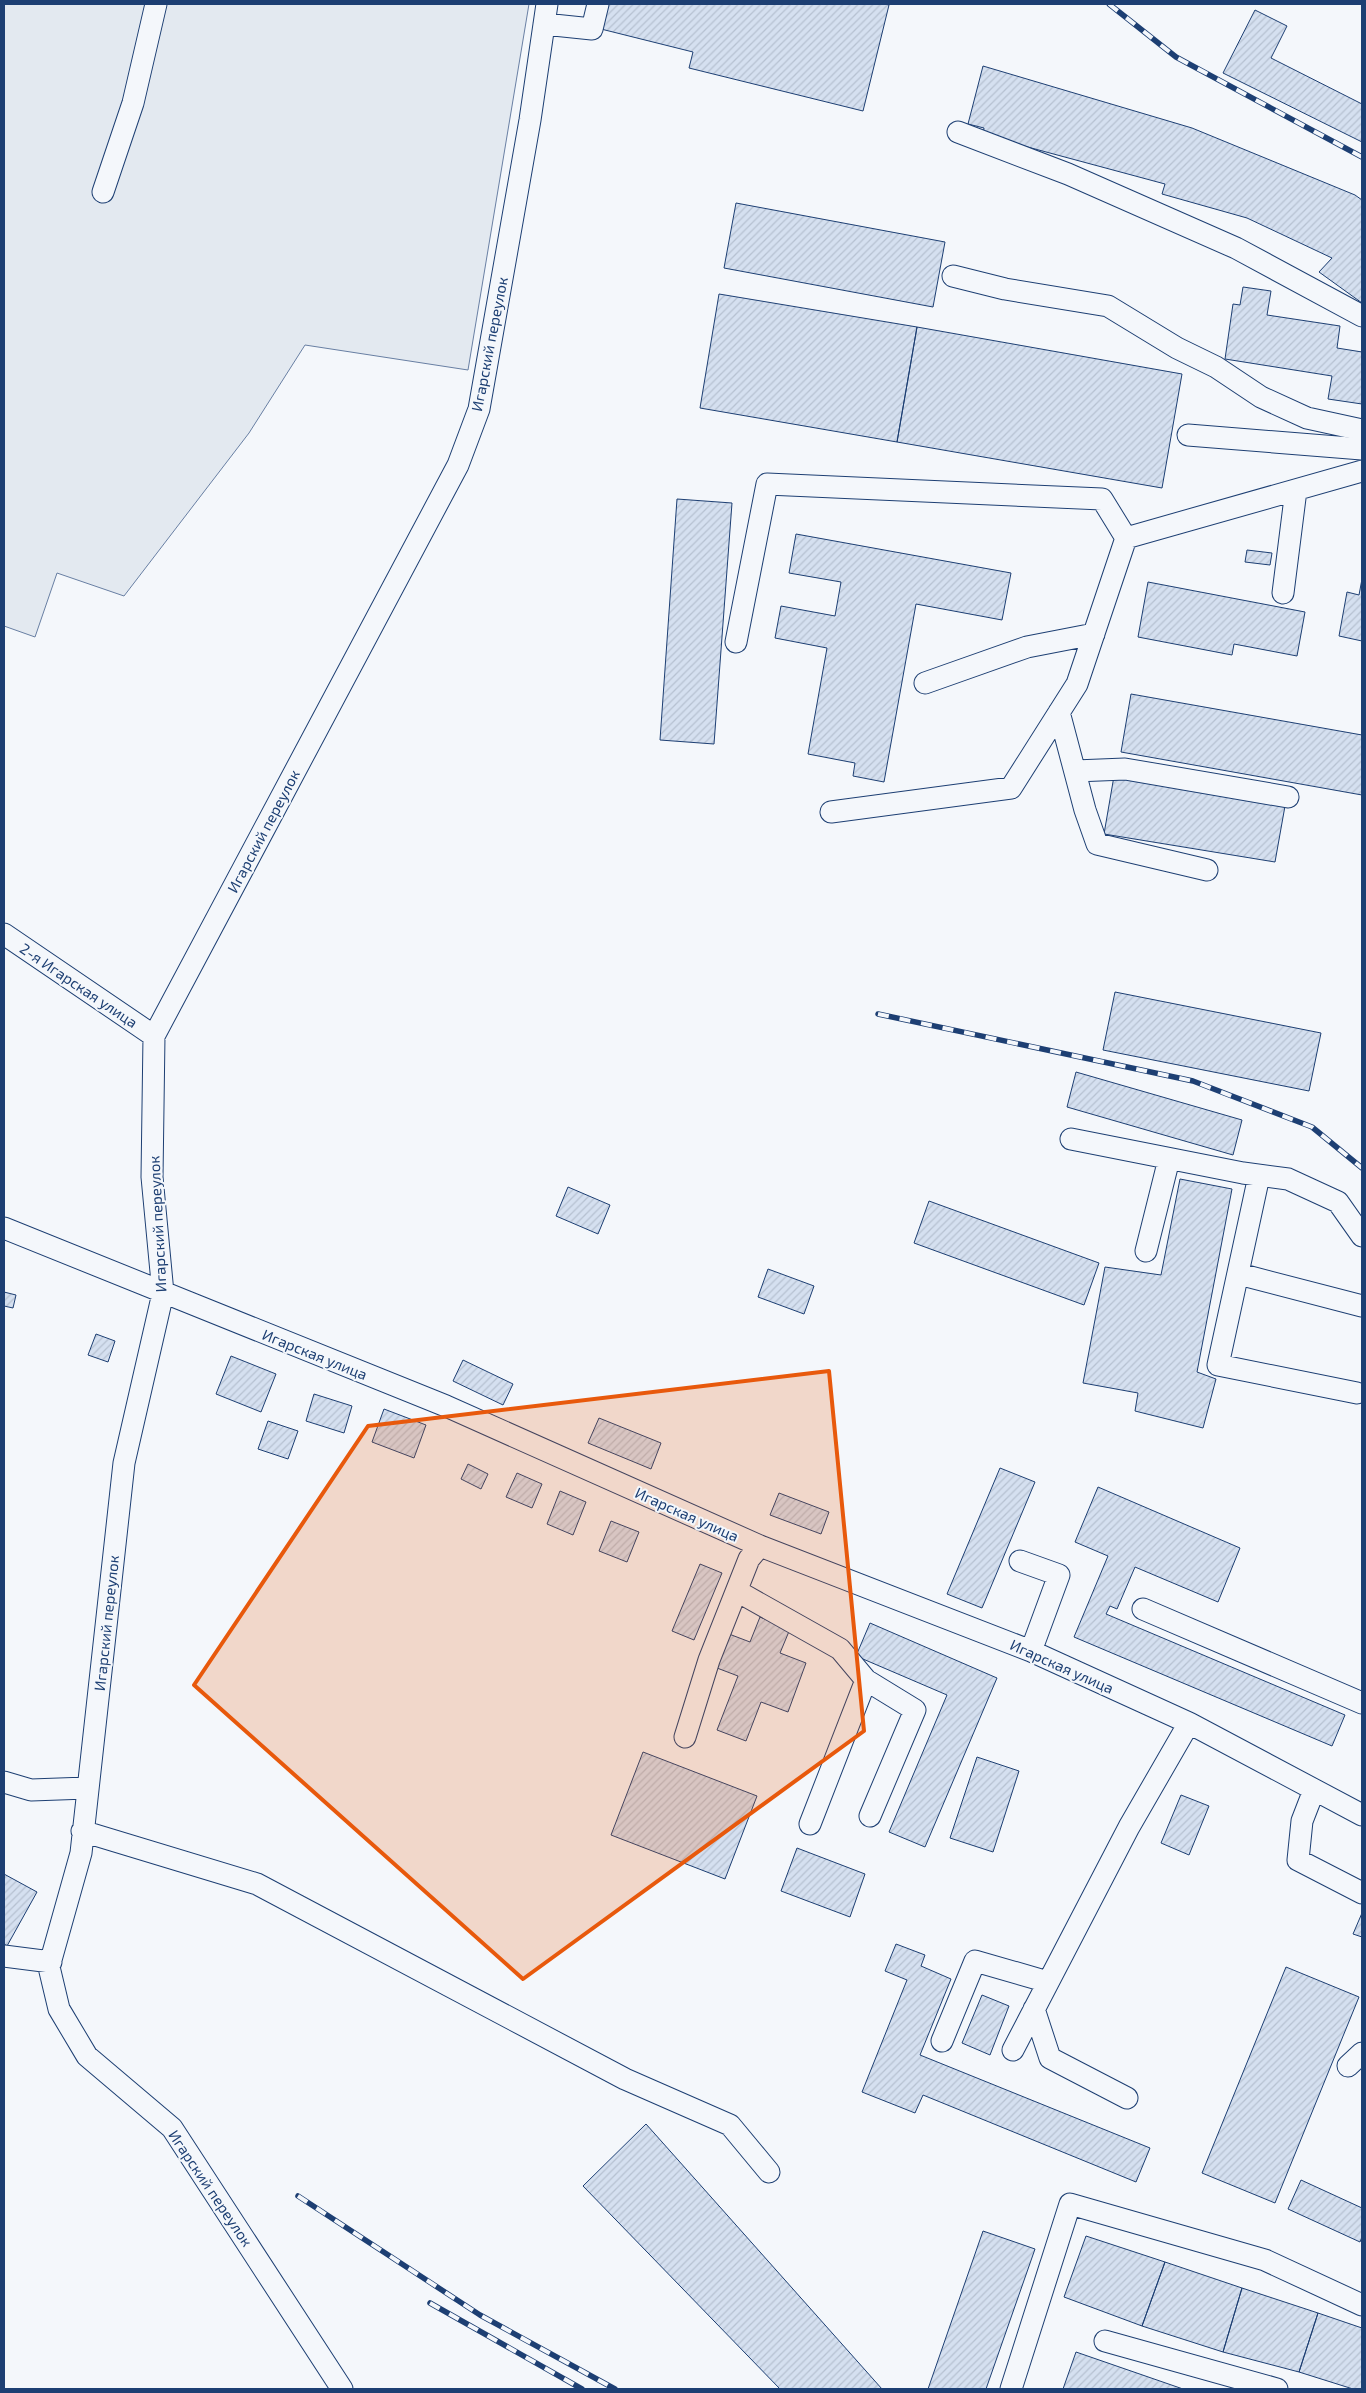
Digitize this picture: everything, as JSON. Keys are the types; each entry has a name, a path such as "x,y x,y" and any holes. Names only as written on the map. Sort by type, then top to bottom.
{"street":[{"path":"103,192 132,103 156,4"},
{"path":"546,14 592,30 598,4"},
{"name":"Игарский переулок","path":"342,2389 172,2128 87,2056 59,2009 49,1967 81,1853 124,1462 163,1293 152,1177 154,1036 458,464 479,409 530,120 546,14"},
{"path":"958,132 1068,174 1236,248 1362,316"},
{"path":"953,276 1005,289 1108,306 1177,348 1216,367 1261,397 1307,418 1362,430"},
{"path":"1188,435 1362,449"},
{"path":"1126,538 1362,471"},
{"path":"736,642 767,484 1102,499 1126,538"},
{"path":"1283,593 1296,490"},
{"path":"831,812 1011,788 1077,684 1126,538"},
{"path":"926,683 1027,647 1094,634"},
{"path":"1059,712 1085,810 1097,844 1207,870"},
{"path":"1074,771 1125,768 1288,797"},
{"name":"2-я Игарская улица","path":"4,934 154,1036"},
{"path":"1071,1139 1259,1176 1288,1179 1338,1202 1362,1236"},
{"path":"1146,1251 1169,1159"},
{"path":"1259,1176 1218,1365 1357,1393"},
{"name":"Игарская улица","path":"4,1228 446,1406 760,1546 1031,1651 1189,1723 1362,1815"},
{"path":"1239,1274 1362,1306"},
{"path":"685,1737 709,1660 749,1559 760,1546"},
{"path":"1020,1561 1059,1575 1031,1651"},
{"path":"737,1591 840,1649 866,1680 915,1710 870,1816"},
{"path":"1144,1609 1362,1704"},
{"path":"810,1824 866,1680"},
{"path":"1013,2050 1129,1827 1189,1723"},
{"path":"4,1782 31,1790 87,1788"},
{"path":"1314,1790 1302,1821 1298,1860 1362,1893"},
{"path":"82,1831 257,1884 625,2079 730,2124 769,2172"},
{"path":"4,1956 51,1962"},
{"path":"942,2041 975,1961 1048,1982"},
{"path":"1034,2009 1050,2058 1128,2098"},
{"path":"1011,2389 1070,2204 1265,2260 1362,2305"},
{"path":"1105,2341 1277,2389"}],"highlighted area":[{"path":"829,1371 864,1731 523,1979 194,1685 368,1426"}],"shaded area":[{"path":"4,4 529,4 468,370 305,345 249,433 124,596 57,573 35,637 4,626"}],"building":[{"path":"607,4 889,5 863,111 689,68 693,52 601,29"},
{"path":"1255,10 1287,26 1271,58 1362,104 1362,142 1223,73"},
{"path":"983,66 1192,128 1355,195 1362,200 1362,303 1319,272 1332,258 1247,218 1162,194 1165,184 983,135 984,128 968,124"},
{"path":"736,203 945,242 933,307 724,268"},
{"path":"1243,287 1271,291 1267,315 1340,326 1337,348 1362,352 1362,404 1328,399 1332,376 1225,359 1233,304 1240,305"},
{"path":"719,294 917,327 897,442 700,408"},
{"path":"917,327 1182,374 1162,488 897,442"},
{"path":"677,499 732,503 714,744 660,740"},
{"path":"796,534 1011,573 1002,620 916,604 884,782 853,776 855,763 808,754 827,648 775,638 781,606 835,616 841,582 789,573"},
{"path":"1247,550 1272,553 1270,565 1245,562"},
{"path":"1362,579 1362,641 1339,636 1347,592 1359,595"},
{"path":"1148,582 1305,612 1297,656 1234,644 1232,655 1138,637"},
{"path":"1131,694 1362,735 1362,795 1121,752"},
{"path":"1114,776 1285,806 1275,862 1104,834"},
{"path":"1115,992 1321,1033 1309,1091 1103,1050"},
{"path":"1076,1072 1242,1120 1233,1155 1067,1107"},
{"path":"1180,1179 1232,1189 1197,1372 1216,1379 1203,1428 1135,1411 1138,1393 1083,1383 1105,1267 1161,1275"},
{"path":"568,1187 610,1205 598,1234 556,1216"},
{"path":"929,1201 1099,1263 1084,1305 914,1243"},
{"path":"768,1269 814,1286 804,1314 758,1297"},
{"path":"4,1292 16,1295 13,1308 4,1306"},
{"path":"96,1334 115,1341 108,1362 88,1355"},
{"path":"231,1356 276,1374 261,1412 216,1394"},
{"path":"463,1360 513,1384 503,1405 453,1381"},
{"path":"314,1394 352,1406 344,1433 306,1421"},
{"path":"384,1409 426,1425 414,1458 372,1442"},
{"path":"599,1418 661,1443 651,1469 588,1443"},
{"path":"268,1421 298,1431 288,1459 258,1449"},
{"path":"468,1464 488,1474 481,1489 461,1479"},
{"path":"1000,1468 1035,1482 982,1608 947,1594"},
{"path":"517,1473 542,1484 532,1508 506,1497"},
{"path":"1098,1487 1240,1548 1218,1602 1135,1567 1117,1609 1110,1606 1106,1614 1345,1715 1332,1746 1074,1637 1108,1556 1075,1542"},
{"path":"560,1491 586,1502 573,1535 547,1524"},
{"path":"779,1493 829,1512 821,1534 770,1515"},
{"path":"611,1521 639,1532 627,1562 599,1551"},
{"path":"700,1564 722,1573 694,1640 672,1631"},
{"path":"760,1617 790,1629 780,1653 806,1663 788,1712 761,1702 746,1741 717,1730 738,1676 717,1668 729,1634 750,1642"},
{"path":"870,1623 997,1678 925,1847 889,1832 947,1695 856,1656"},
{"path":"643,1752 757,1796 725,1879 611,1835"},
{"path":"977,1757 1019,1771 993,1852 950,1838"},
{"path":"1181,1795 1209,1806 1189,1855 1161,1843"},
{"path":"797,1848 865,1874 850,1917 781,1891"},
{"path":"4,1874 37,1892 7,1946 4,1944"},
{"path":"1362,1913 1362,1937 1353,1934"},
{"path":"896,1944 925,1955 921,1966 951,1979 920,2055 1150,2148 1136,2182 923,2095 915,2113 862,2092 907,1980 885,1971"},
{"path":"1286,1967 1359,1997 1275,2203 1202,2173"},
{"path":"982,1995 1009,2006 990,2055 962,2043"},
{"path":"646,2124 882,2389 780,2389 583,2186"},
{"path":"1301,2180 1362,2208 1362,2237 1360,2242 1288,2209"},
{"path":"983,2231 1035,2249 986,2389 928,2389"},
{"path":"1086,2236 1165,2262 1142,2326 1064,2297"},
{"path":"1165,2262 1242,2288 1223,2352 1142,2326"},
{"path":"1242,2288 1318,2313 1299,2372 1223,2352"},
{"path":"1318,2313 1362,2328 1362,2389 1353,2389 1299,2372"},
{"path":"1076,2352 1183,2389 1063,2389"}],"railway":[{"path":"1109,4 1176,57 1362,157"},
{"path":"878,1014 1193,1081 1312,1127 1362,1168"},
{"path":"298,2196 480,2315 615,2389"},
{"path":"430,2303 582,2389"}]}
